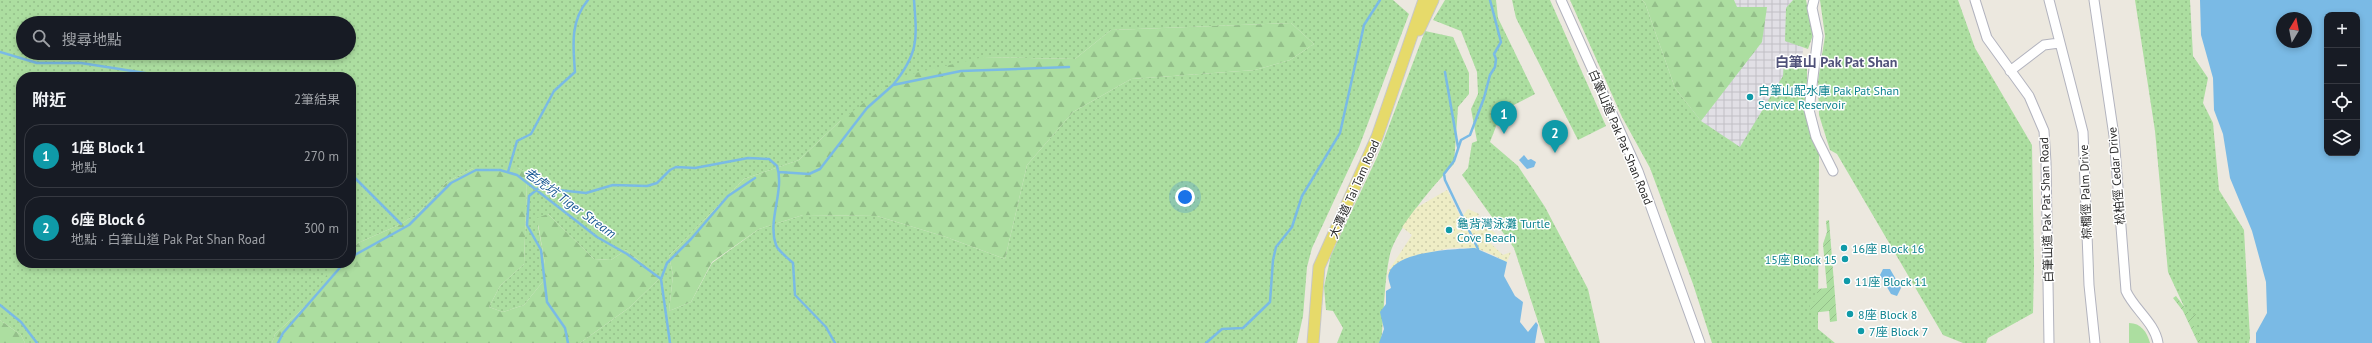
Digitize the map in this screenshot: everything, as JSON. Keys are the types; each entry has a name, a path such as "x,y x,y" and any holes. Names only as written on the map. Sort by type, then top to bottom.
{"main road":[{"name":"大潭道 Tai Tam Road","path":"1312,343 1319,268 1377,137 1424,0"},
{"name":"大潭道 Tai Tam Road","path":"1412,38 1421,26 1434,0"}],"street":[{"name":"白筆山道 Pak Pat Shan Road","path":"1561,0 1638,172 1700,343"},
{"path":"1814,0 1812,8 1818,36 1810,110 1816,138 1833,171"},
{"name":"白筆山道 Pak Pat Shan Road","path":"1975,0 1987,38 2034,105 2041,123 2045,140 2049,343"},
{"name":"棕櫚徑 Palm Drive","path":"2049,0 2059,43 2084,132 2089,285 2095,343"},
{"name":"松柏徑 Cedar Drive","path":"2094,0 2114,136 2126,291 2130,300 2152,328 2158,343"},
{"path":"2010,71 2044,45 2059,43"}],"shaded area":[{"path":"1726,0 1804,0 1802,6 1789,4 1785,16 1802,25 1803,51 1799,79 1767,157 1715,149 1689,116"}],"green space":[{"path":"0,0 1393,0 1409,14 1359,147 1312,248 1307,267 1303,316 1297,343 580,343 630,307 660,278 626,250 611,260 594,259 548,214 538,226 545,264 545,279 524,305 503,312 489,307 500,286 524,264 527,180 533,175 518,168 473,168 447,182 419,212 401,224 356,245 356,72 16,72 16,268 333,268 311,301 275,334 272,343 25,343 21,335 0,320","holes":["1291,23 1314,44 1290,60 1255,70 1131,79 1073,112 1027,165 1005,259 946,237 877,216 803,215 759,229 712,263 691,302 669,311 673,275 669,256 744,179 799,160 840,121 985,57 1075,59 1111,30"]},
{"path":"1445,0 1496,0 1498,18 1535,94 1502,111 1490,142 1518,166 1545,207 1588,289 1600,343 1545,343 1514,248 1462,175 1468,168 1472,143 1477,141 1471,109 1478,94 1477,72 1461,31 1433,20"},
{"path":"1512,0 1550,0 1606,126 1578,140 1516,18"},
{"path":"1570,0 1642,0 1645,3 1675,88 1701,121 1740,147 1783,76 1784,60 1807,66 1807,117 1819,154 1818,329 1835,343 1712,343 1693,284 1650,168 1622,117"},
{"path":"1642,0 1734,0 1737,7 1767,7 1762,42 1701,121 1675,88 1645,3"},
{"path":"1793,0 1806,0 1813,35 1808,49 1785,41 1786,8"},
{"path":"1820,0 1958,0 1975,48 2032,145 2034,265 2033,313 1988,338 1986,343 1963,343 1943,335 1837,154 1830,150 1819,115 1818,81 1825,36"},
{"path":"2135,0 2190,0 2193,56 2208,78 2203,103 2213,123 2219,190 2244,230 2250,338 2249,343 2201,343 2168,272 2155,131"},
{"path":"1291,23 1314,44 1290,60 1255,70 1131,79 1073,112 1027,165 1005,259 946,237 877,216 803,215 759,229 712,262 691,302 669,311 673,275 669,256 744,179 799,160 840,121 898,77 984,57 1075,59 1111,30"},
{"path":"1425,31 1453,37 1469,73 1469,94 1458,107 1454,164 1437,182 1408,219 1394,243 1390,254 1386,275 1381,343 1337,343 1343,328 1333,311 1326,310 1324,287 1331,255 1378,155"},
{"path":"473,168 518,168 533,175 527,180 524,264 500,286 489,307 503,312 524,305 545,279 545,264 537,218 548,214 594,259 611,260 626,250 660,278 630,307 580,343 272,343 275,334 311,301 331,268 356,268 356,245 358,243 401,224 419,212 447,182"},
{"path":"1829,220 1837,321 1830,322 1829,311 1811,313 1809,302 1817,301 1817,289 1827,288 1823,244 1827,232 1826,221"},
{"path":"2176,296 2191,316 2196,314 2198,321 2193,324 2202,343 2198,343 2183,311 2173,298"},
{"path":"0,320 21,335 25,343 0,343"},
{"path":"2129,323 2140,326 2147,335 2150,343 2129,343"}],"sand":[{"name":"龜背灣泳灘 Turtle Cove Beach","path":"1447,190 1461,218 1468,209 1479,214 1477,218 1496,234 1489,242 1503,255 1511,252 1507,262 1488,252 1464,248 1453,248 1431,252 1420,256 1390,271 1388,276 1387,273 1412,235 1402,227 1416,208"}],"water":[{"path":"2200,0 2372,0 2372,343 2256,343 2256,333 2267,313 2266,282 2252,231 2230,178 2223,134 2214,110 2213,78 2201,35"},
{"path":"1524,155 1528,160 1531,159 1536,162 1534,167 1527,169 1519,160"},
{"path":"1475,248 1507,262 1504,276 1515,296 1523,302 1520,322 1528,332 1536,322 1538,325 1535,343 1379,343 1384,329 1380,312 1386,304 1386,291 1391,288 1388,275 1394,266 1403,260 1414,256 1455,249"},
{"path":"1883,269 1890,269 1901,288 1897,296 1891,294 1880,275"}],"waterway":[{"path":"508,172 517,141 531,134 554,91 575,72 573,43 575,25 582,8 588,0"},
{"path":"893,85 908,64 912,54 916,36 914,0"},
{"path":"1206,343 1222,329 1243,328 1270,302 1273,260 1276,247 1292,227 1302,196 1340,133 1364,25 1380,0"},
{"path":"1478,249 1445,180 1444,174 1454,161 1461,140 1470,135 1484,98 1490,75 1495,67 1496,59 1494,54 1501,42 1490,0"},
{"path":"0,52 16,57"},
{"path":"27,60 37,63 81,63 139,72"},
{"path":"779,172 809,174 820,169 867,108 893,85 961,71 1069,67"},
{"path":"1445,72 1458,147"},
{"path":"568,343 565,328 547,302 541,250 527,225 529,196 539,188 586,193 613,185 647,186 657,183 670,170 676,167 695,168 748,158 769,159 777,166 779,185 773,226 776,245 793,263 795,295 826,327 835,343"},
{"name":"老虎坑 Tiger Stream","path":"356,254 409,225 451,183 476,170 500,170 517,175 597,237 627,254 661,279 670,343"},
{"path":"661,279 667,263 691,239 728,196 755,178"},
{"path":"356,179 401,224"},
{"name":"老虎坑 Tiger Stream","path":"278,343 283,333 340,268"},
{"name":"老虎坑 Tiger Stream","path":"0,305 21,322 37,343"}],"place":[{"name":"白筆山配水庫 Pak Pat Shan Service Reservoir","path":"1750,97"},
{"name":"1座 Block 1","path":"1504,134"},
{"name":"6座 Block 6","path":"1555,153"},
{"name":"龜背灣泳灘 Turtle Cove Beach","path":"1449,230"},
{"name":"16座 Block 16","path":"1844,248"},
{"name":"15座 Block 15","path":"1845,259"},
{"name":"11座 Block 11","path":"1847,281"},
{"name":"8座 Block 8","path":"1850,314"},
{"name":"7座 Block 7","path":"1861,331"}],"district":[{"name":"白筆山 Pak Pat Shan","path":"1836,62"}]}
